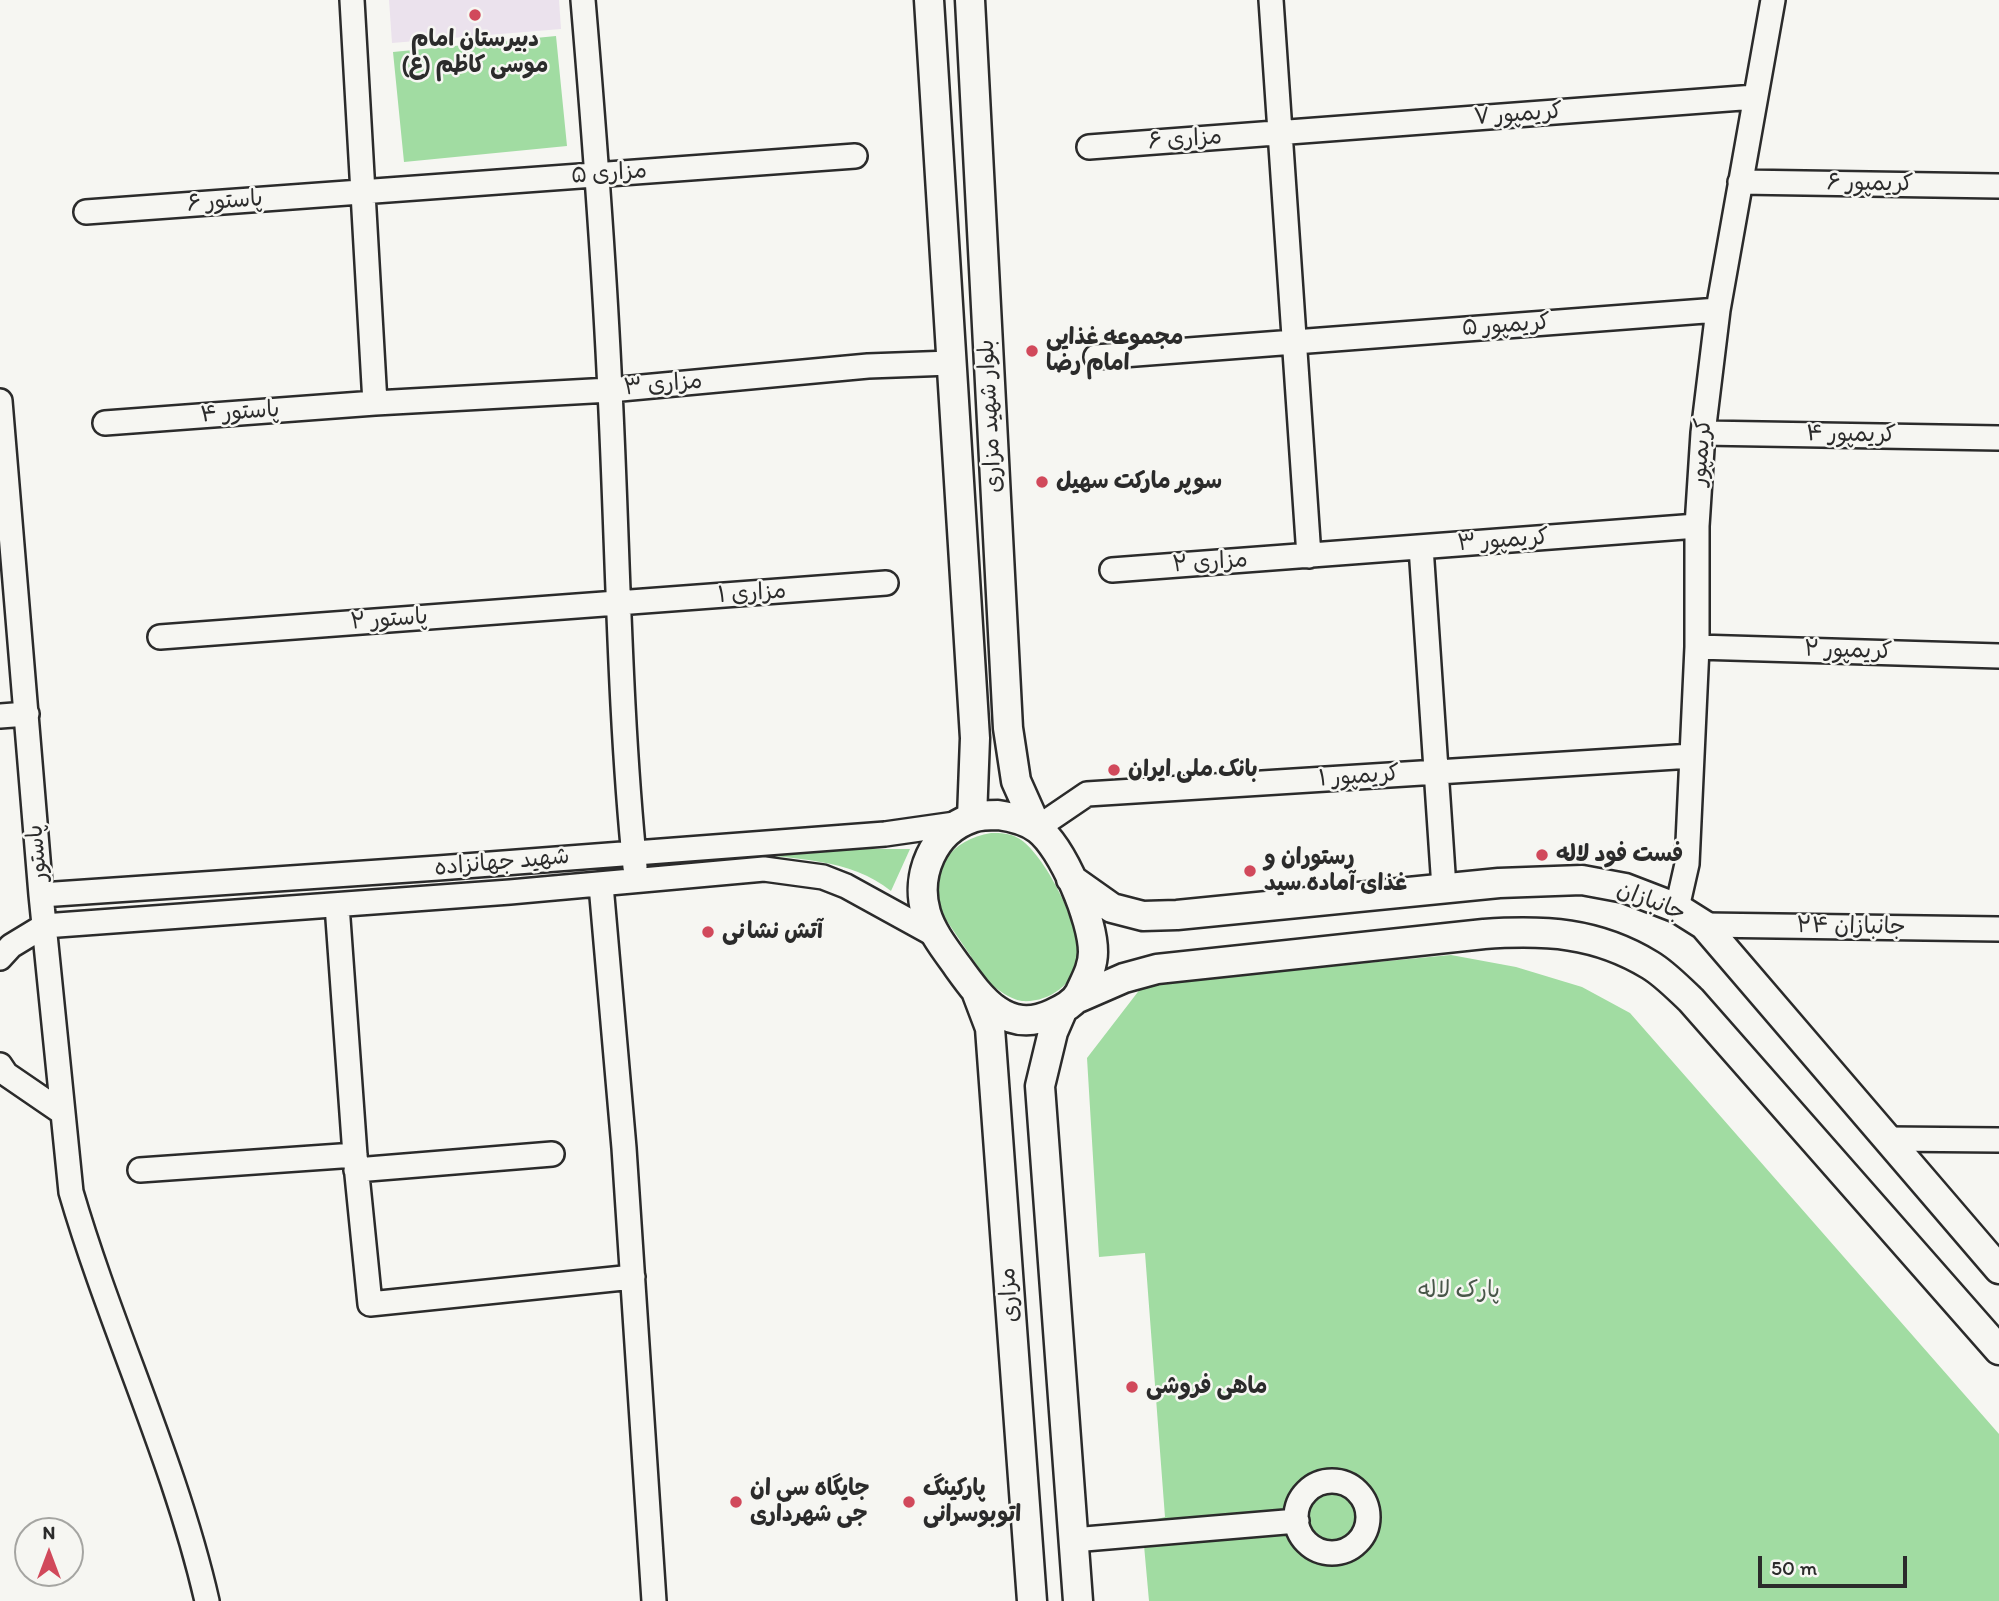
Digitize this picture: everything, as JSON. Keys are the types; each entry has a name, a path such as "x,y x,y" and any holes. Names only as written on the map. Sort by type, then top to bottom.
{"main road":[{"name":"بلوار شهید مزاری","path":"929,0 975,738 967,820"},
{"name":"بلوار شهید مزاری","path":"970,0 1008,728 1016,781 1037,828"},
{"path":"1078,1601 1040,1086 1053,1032 1070,1003 1091,969 1093,952 1090,927 1061,856 1037,828 1016,817 967,820 944,836 930,852 924,873 923,896 926,913 935,935 988,1006 1003,1015 1023,1020 1048,1016 1070,1003 1124,978 1157,969 1484,934 1527,931 1572,934 1614,947 1652,966 1691,999 1999,1350"},
{"name":"جانبازان","path":"1071,879 1112,908 1143,916 1177,915 1499,883 1582,880 1625,888 1677,908 1704,925 1999,1269"},
{"name":"مزاری","path":"976,991 990,1028 1032,1601"}],"street":[{"path":"352,0 375,403"},
{"path":"583,0 610,390 627,793 636,881"},
{"path":"1271,0 1309,555"},
{"name":"کریمپور","path":"1677,908 1687,864 1703,433 1718,310 1773,0"},
{"name":"کریمپور ۷","path":"1280,133 1755,97"},
{"name":"مزاری ۶","path":"1089,147 1280,133"},
{"name":"مزاری ۵","path":"363,192 855,156"},
{"name":"کریمپور ۶","path":"1740,182 1999,186"},
{"name":"پاستور ۶","path":"86,212 363,192"},
{"name":"کریمپور ۵","path":"1096,357 1718,310"},
{"name":"مزاری ۳","path":"375,403 610,390 868,366 951,363"},
{"name":"پاستور","path":"0,401 41,895 71,1192 84,1237 196,1553 207,1601"},
{"name":"پاستور ۴","path":"105,423 375,403"},
{"name":"کریمپور ۴","path":"1703,433 1999,438"},
{"name":"کریمپور ۳","path":"1309,555 1698,526"},
{"path":"1420,547 1444,888"},
{"name":"مزاری ۲","path":"1112,570 1309,555"},
{"name":"مزاری ۱","path":"618,604 886,583"},
{"name":"پاستور ۲","path":"160,637 618,604"},
{"name":"کریمپور ۲","path":"1697,647 1999,656"},
{"path":"0,716 27,714"},
{"name":"کریمپور ۱","path":"1037,828 1087,794 1692,756"},
{"name":"شهید جهانزاده","path":"41,895 885,834 967,820"},
{"name":"شهید جهانزاده","path":"44,926 601,885 764,869 823,877 846,886 935,935"},
{"path":"601,885 633,1277 654,1601"},
{"path":"337,905 355,1163 370,1304 633,1277"},
{"name":"جانبازان ۲۴","path":"1704,925 1999,929"},
{"path":"0,958 11,946 44,926"},
{"path":"0,1065 6,1074 62,1113"},
{"path":"1886,1139 1999,1140"},
{"path":"140,1170 552,1154"},
{"path":"1073,1539 1297,1521"}],"shaded area":[{"name":"دبیرستان امام موسی کاظم (ع)","path":"389,0 559,0 561,29 392,43"}],"green space":[{"path":"556,36 567,146 404,162 393,52"},
{"path":"991,833 1011,835 1028,846 1060,893 1074,930 1078,947 1075,969 1058,991 1041,999 1017,1000 989,983 938,908 938,880 947,858 965,842"},
{"path":"790,849 910,849 891,891 875,880 840,866 743,853"},
{"name":"پارک لاله","path":"1451,955 1516,967 1582,987 1630,1013 1999,1434 1999,1601 1149,1601 1142,1523 1165,1517 1145,1253 1099,1257 1087,1058 1144,984"}],"place":[{"name":"دبیرستان امام موسی کاظم (ع)","path":"475,15"},
{"name":"مجموعه غذایی امام رضا","path":"1032,351"},
{"name":"سوپر مارکت سهیل","path":"1042,482"},
{"name":"بانک ملی ایران","path":"1114,770"},
{"name":"فست فود لاله","path":"1542,855"},
{"name":"رستوران و غذای آماده سید","path":"1250,871"},
{"name":"آتش نشانی","path":"708,932"},
{"name":"ماهی فروشی","path":"1132,1387"},
{"name":"جایگاه سی ان جی شهرداری","path":"736,1502"},
{"name":"پارکینگ اتوبوسرانی","path":"909,1502"}]}
